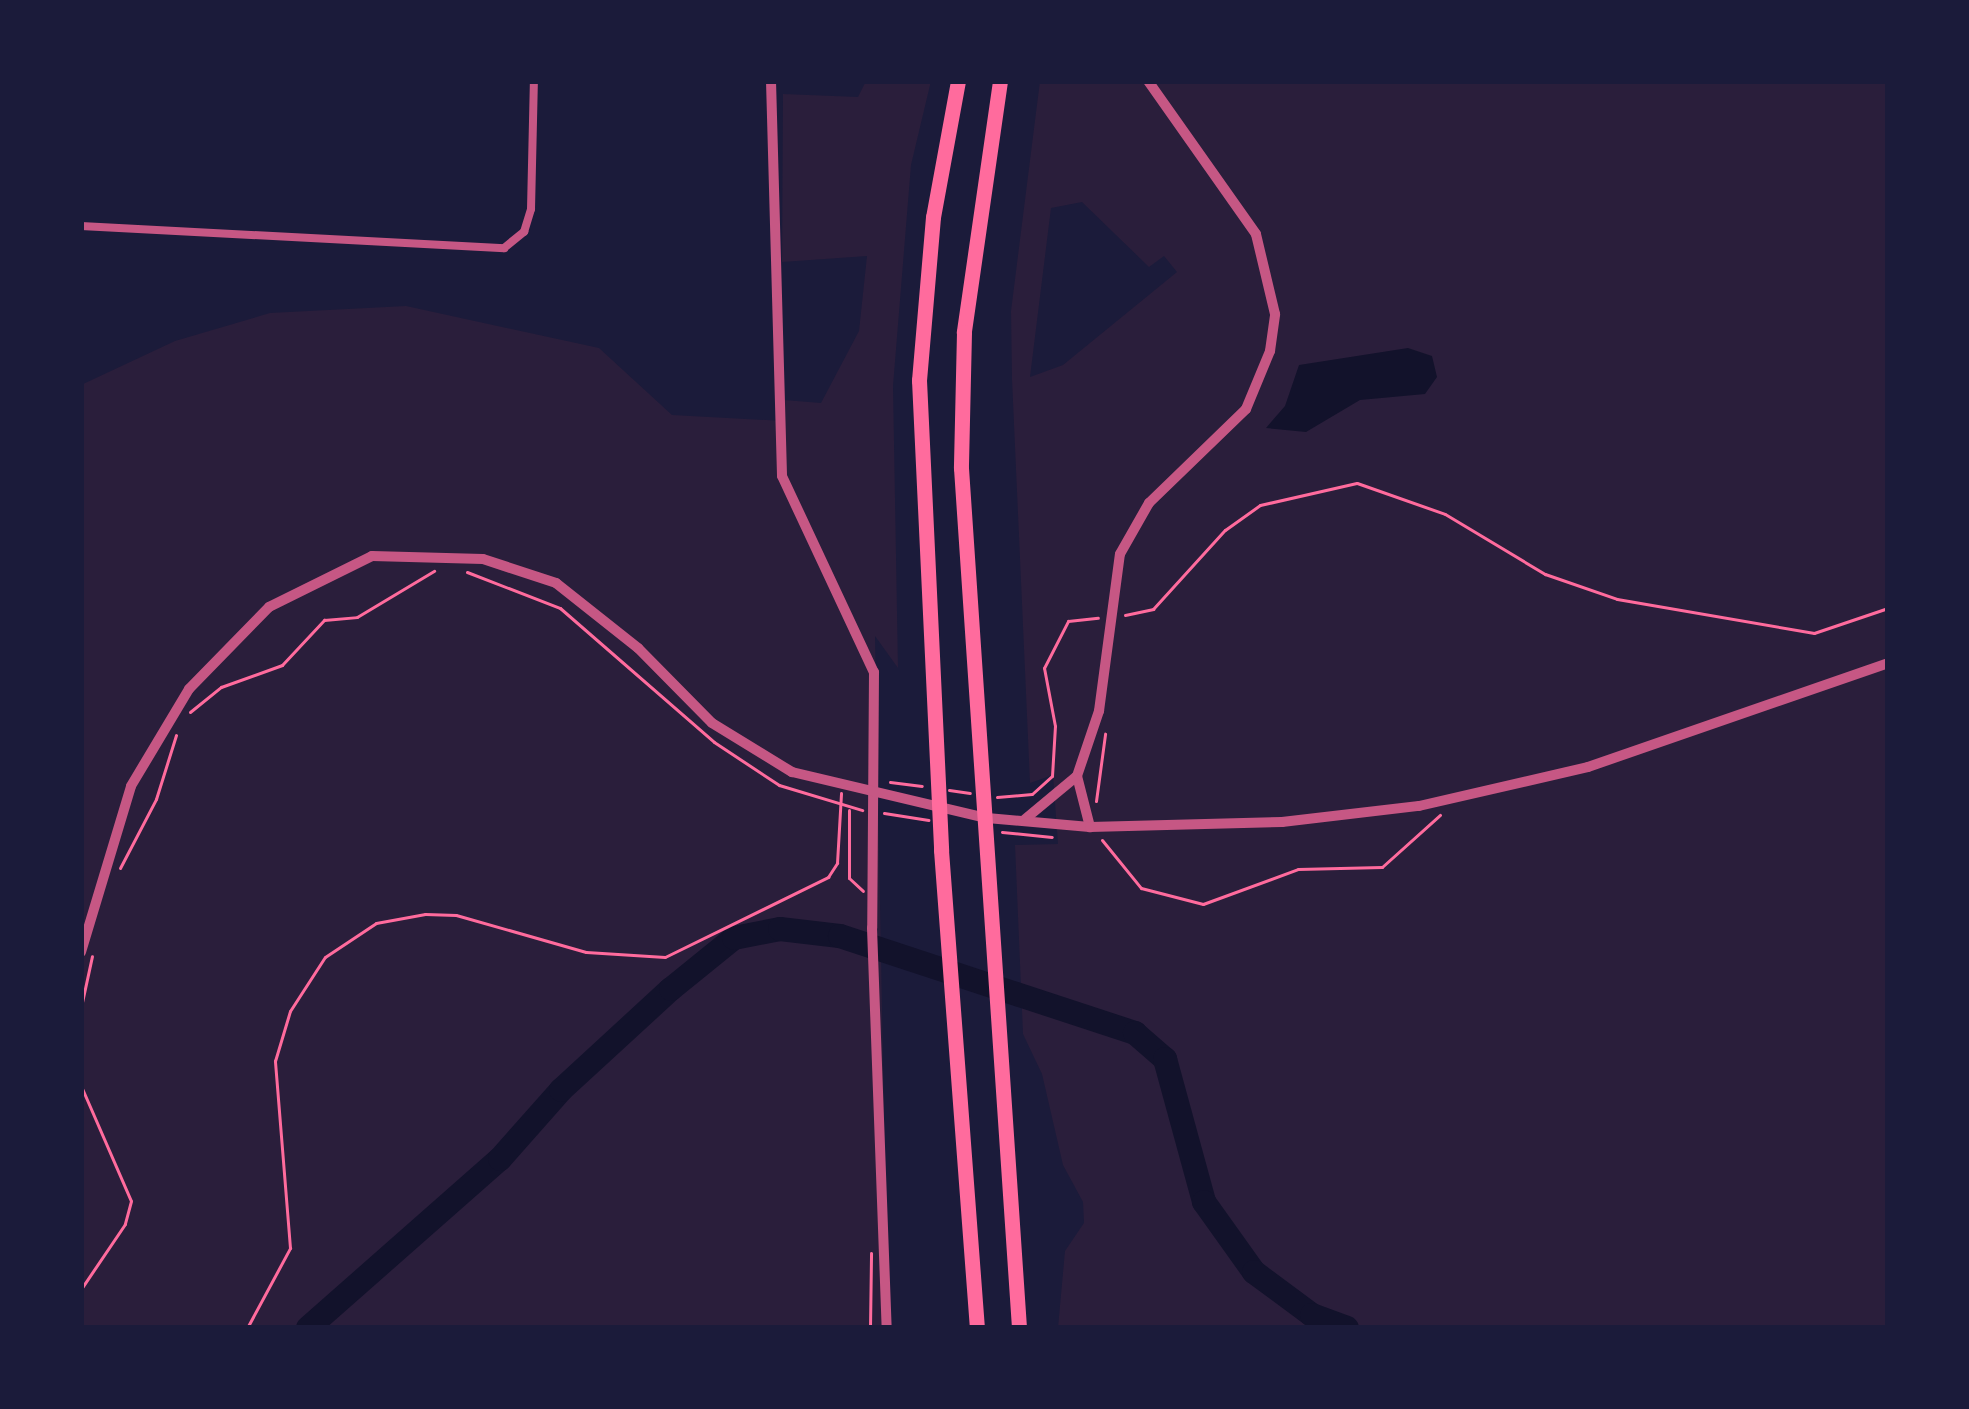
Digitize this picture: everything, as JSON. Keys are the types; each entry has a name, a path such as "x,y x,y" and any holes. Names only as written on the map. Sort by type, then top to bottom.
{"highway":[{"path":"958,81 933,217 919,380 941,850 977,1328"},
{"path":"1000,81 964,332 961,468 982,857 1019,1328"}],"street":[{"path":"81,226 504,248 524,232 534,81"},
{"path":"772,81 782,476 867,643 887,1328"},
{"path":"1024,820 1077,776 1099,711 1120,554 1149,503 1246,409 1263,377 1274,314 1256,234 1148,81"},
{"path":"87,952 131,786 189,689 268,607 372,556 483,559 556,583 607,621 712,723 792,772 874,796 1090,826 1282,822 1419,806 1588,767 1888,663"},
{"path":"1077,776 1090,826"}],"path":[{"path":"1032,794 1052,776 1055,726 1045,668 1068,621 1153,609 1225,530 1260,505 1357,483 1388,489 1545,574 1617,599 1814,633 1888,608"},
{"path":"111,880 139,840 182,722 206,697 282,665 324,620 357,617 419,576 446,570"},
{"path":"460,571 503,580 560,608 746,765 852,809 849,878 865,894"},
{"path":"1112,616 1119,604"},
{"path":"247,1328 290,1248 275,1061 290,1011 325,957 376,923 425,914 456,915 586,952 665,957 828,877 841,789"},
{"path":"81,1007 87,952"},
{"path":"81,1086 131,1201 125,1224 81,1289"}],"shaded area":[{"path":"866,81 931,81 911,165 893,386 898,668 875,636 888,1328 81,1328 81,385 175,341 270,313 406,306 599,348 672,415 785,421 784,400 821,403 859,331 867,256 782,262 783,94 858,97"},
{"path":"1040,81 1888,81 1888,1328 1058,1328 1065,1251 1084,1223 1083,1202 1063,1165 1042,1074 1023,1034 1015,845 1058,844 1053,775 1030,783 1011,311","holes":["1082,202 1149,267 1164,256 1177,272 1063,365 1030,377 1051,208"]},
{"path":"1408,348 1432,356 1437,377 1425,394 1360,400 1306,432 1266,428 1285,406 1299,365"}],"waterway":[{"path":"308,1328 500,1159 561,1090 671,989 734,938 780,929 840,936 1135,1033 1165,1059 1204,1202 1254,1272 1312,1315 1347,1328"}]}
